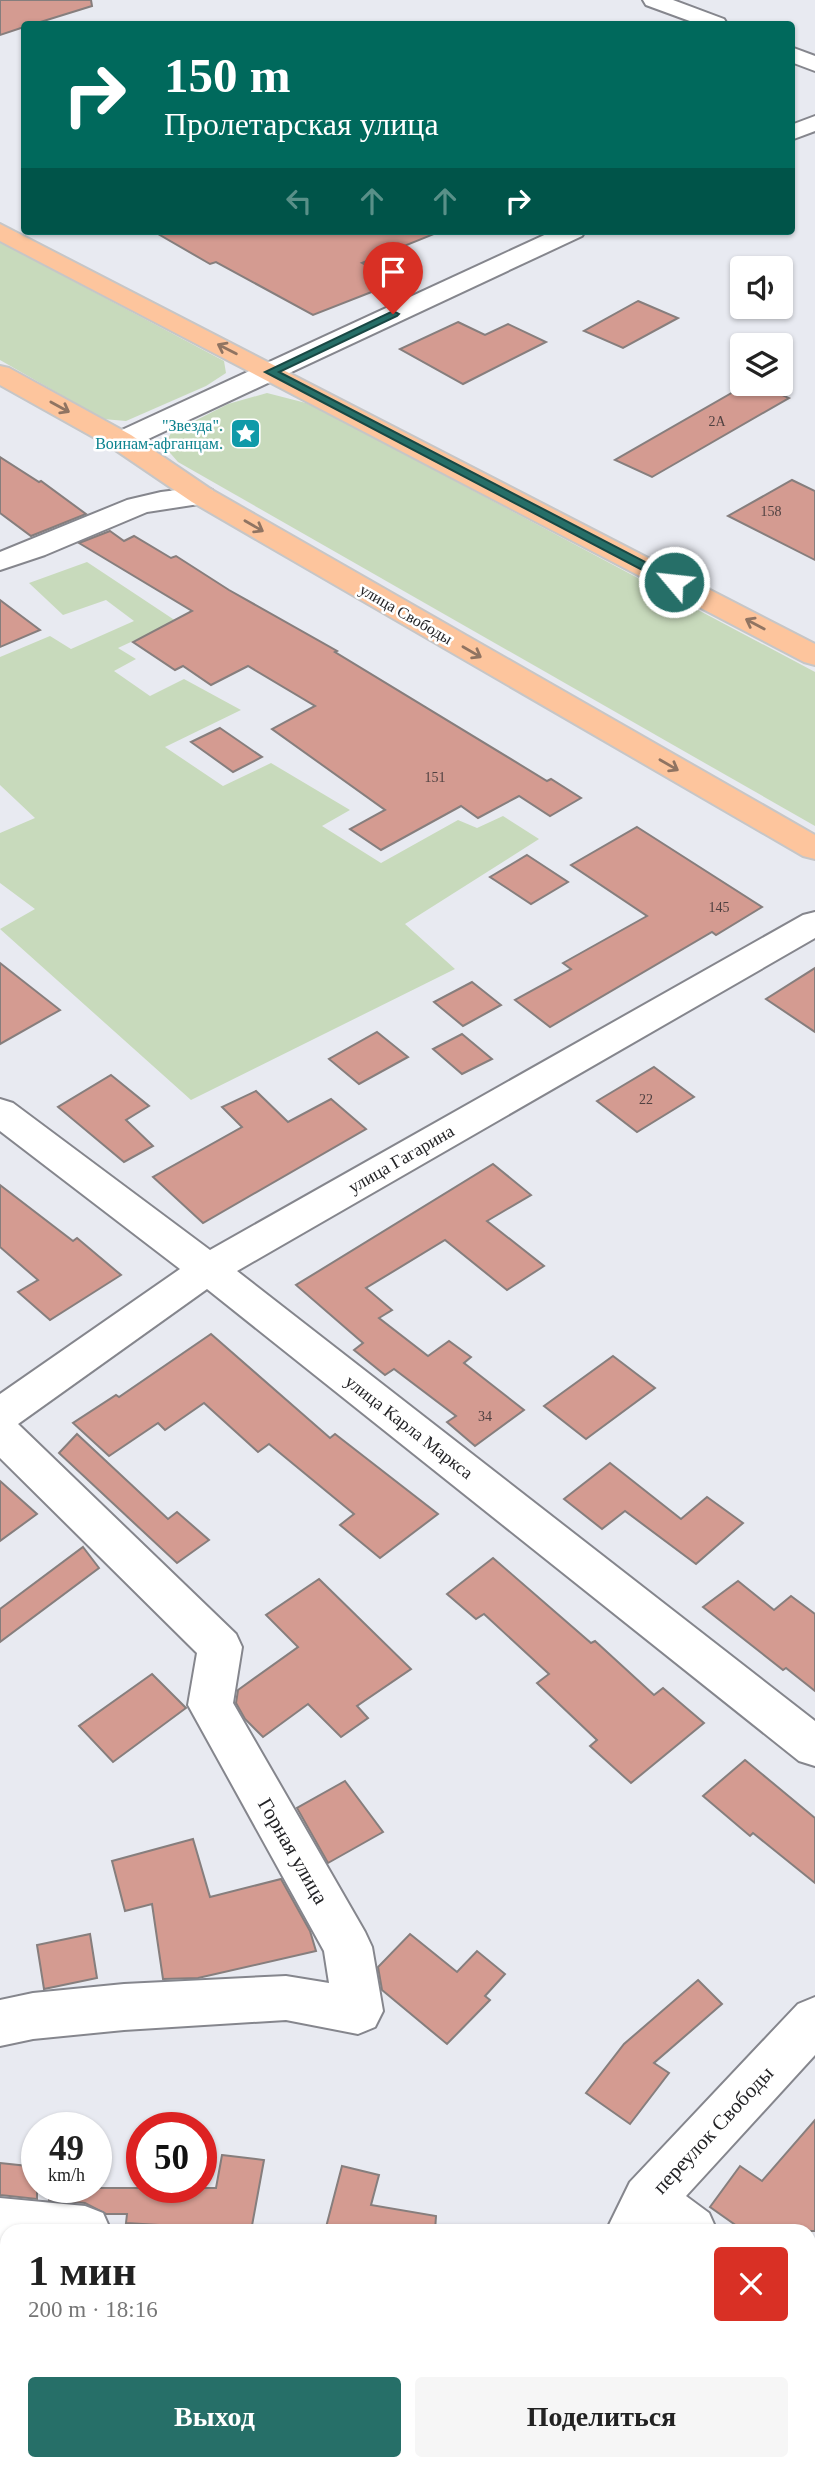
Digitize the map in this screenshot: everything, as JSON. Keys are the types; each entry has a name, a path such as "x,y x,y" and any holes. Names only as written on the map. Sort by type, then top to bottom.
{"main road":[{"path":"0,231 815,656"},
{"name":"улица Свободы","path":"0,374 121,441 202,496 815,849"}],"street":[{"path":"654,0 708,21"},
{"path":"795,56 815,64"},
{"path":"795,132 815,122"},
{"path":"121,441 564,235"},
{"path":"93,526 132,501 142,485 148,459"},
{"path":"0,561 138,506 165,499 202,496"},
{"name":"улица Гагарина","path":"0,1415 208,1269 815,923"},
{"name":"улица Карла Маркса","path":"0,1112 208,1269 815,1747"},
{"name":"Горная улица","path":"0,1432 220,1647 210,1705 348,1947 358,2011 286,1998 124,2007 33,2016 0,2023"},
{"name":"переулок Свободы","path":"667,2224 640,2216 815,2020"}],"green space":[{"path":"0,242 224,361 226,373 206,386 126,421 103,419 0,360"},
{"path":"267,393 306,403 346,423 815,672 815,826 178,462 164,446 171,433 228,404"},
{"path":"87,562 176,621 118,648 136,659 114,671 150,696 184,679 241,710 165,747 223,786 271,763 350,810 322,826 381,863 458,820 477,828 503,816 539,839 405,924 455,969 191,1100 0,929 35,909 0,883 0,833 35,818 0,785 0,657 50,636 71,649 134,621 106,600 63,615 29,583"}],"building":[{"path":"0,0 91,0 92,6 44,21 21,21 21,28 0,35"},
{"path":"160,235 432,235 362,263 397,282 313,315 216,262 210,264"},
{"path":"638,301 678,318 623,348 584,331"},
{"path":"458,322 485,335 508,324 546,342 463,384 400,349"},
{"path":"730,394 789,398 652,477 615,460"},
{"path":"0,457 41,481 86,514 31,536 0,513"},
{"path":"792,480 815,491 815,560 728,516"},
{"path":"110,531 124,541 134,536 171,558 176,556 229,590 337,651 335,652 547,781 551,779 581,798 550,816 519,796 478,818 461,806 381,850 350,829 385,810 272,729 315,706 248,666 211,685 183,666 175,670 133,642 192,611 79,543"},
{"path":"0,600 40,630 0,647"},
{"path":"220,728 262,757 233,772 191,742"},
{"path":"637,827 762,907 716,935 712,932 550,1027 515,1000 571,969 563,963 647,916 571,865"},
{"path":"527,855 568,882 531,904 490,877"},
{"path":"0,963 60,1010 0,1044"},
{"path":"815,968 815,1032 766,999"},
{"path":"472,982 501,1005 463,1026 434,1002"},
{"path":"377,1032 408,1057 359,1084 329,1059"},
{"path":"462,1034 492,1059 462,1074 433,1049"},
{"path":"654,1067 694,1097 637,1132 597,1101"},
{"path":"111,1075 149,1106 126,1120 153,1146 124,1162 58,1107"},
{"path":"256,1091 288,1122 331,1099 366,1129 203,1223 153,1177 242,1127 222,1107"},
{"path":"493,1164 531,1195 487,1221 544,1266 507,1290 445,1240 366,1288 392,1310 379,1318 428,1356 449,1341 471,1357 464,1363 524,1410 475,1446 447,1422 456,1416 394,1369 385,1375 354,1350 363,1343 296,1285"},
{"path":"0,1185 73,1241 77,1238 121,1275 50,1320 18,1292 38,1280 0,1247"},
{"path":"211,1334 330,1438 335,1434 438,1514 380,1558 340,1525 354,1514 269,1444 258,1452 204,1403 165,1430 158,1423 109,1456 73,1423 116,1395 119,1397"},
{"path":"613,1356 655,1388 586,1439 544,1406"},
{"path":"77,1434 168,1519 177,1512 209,1540 177,1563 59,1453"},
{"path":"610,1463 681,1519 707,1497 743,1523 696,1564 625,1511 602,1529 564,1499"},
{"path":"0,1481 37,1514 0,1541"},
{"path":"83,1547 99,1568 0,1642 0,1609"},
{"path":"493,1558 591,1643 595,1641 654,1695 663,1688 704,1723 631,1783 590,1746 597,1740 537,1683 549,1674 484,1614 476,1619 447,1594"},
{"path":"319,1579 411,1669 357,1706 368,1718 341,1737 308,1704 263,1737 245,1719 236,1703 238,1690 298,1647 266,1615"},
{"path":"738,1581 774,1610 791,1596 815,1614 815,1691 786,1668 783,1670 703,1607"},
{"path":"152,1674 186,1708 113,1762 79,1726"},
{"path":"745,1760 815,1818 815,1883 753,1833 750,1836 703,1796"},
{"path":"345,1781 383,1832 328,1863 297,1808"},
{"path":"193,1839 210,1897 281,1879 310,1931 316,1951 198,1978 163,1979 152,1904 125,1911 112,1861"},
{"path":"90,1934 97,1978 44,1989 37,1945"},
{"path":"410,1934 457,1972 477,1951 505,1974 485,1996 490,2000 447,2044 382,1990 378,1967"},
{"path":"698,1980 722,2004 654,2063 669,2073 630,2124 586,2093 624,2044"},
{"path":"815,2120 815,2224 734,2224 710,2207 740,2166 762,2181"},
{"path":"222,2155 264,2160 252,2224 126,2223 127,2214 106,2214 85,2203 112,2203 112,2188 126,2188 126,2203 217,2203 217,2182"},
{"path":"0,2163 21,2165 21,2197 0,2195"},
{"path":"342,2166 379,2175 371,2205 436,2216 435,2224 327,2224"}],"place":[{"name":"\"Звезда\". Воинам-афганцам.","path":"246,434"}],"route":[{"path":"393,314 271,372 674,582"}]}
